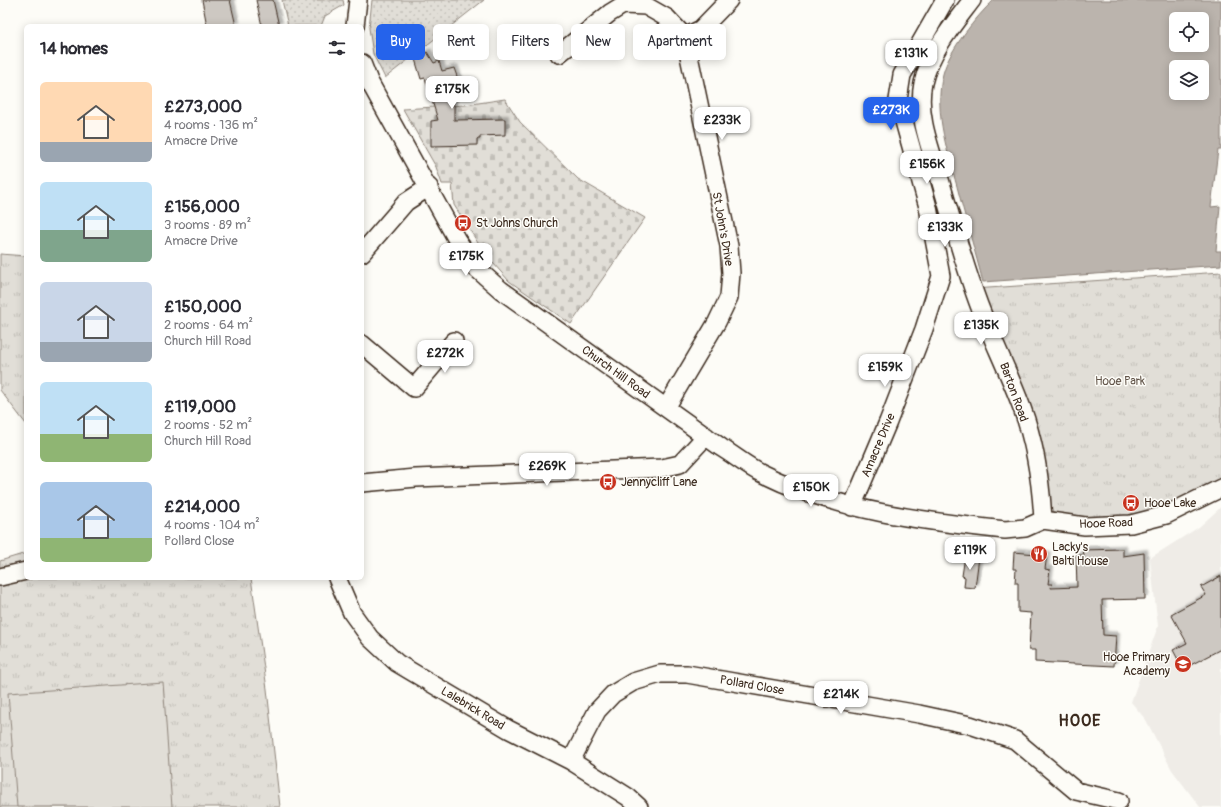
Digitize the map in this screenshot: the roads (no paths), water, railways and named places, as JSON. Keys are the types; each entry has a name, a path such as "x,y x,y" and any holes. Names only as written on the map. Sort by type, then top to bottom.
{"street":[{"path":"355,24 358,0"},
{"path":"706,24 728,0"},
{"name":"Amacre Drive","path":"852,507 888,422 924,329 940,276 928,207 898,100 902,74 946,0"},
{"name":"Barton Road","path":"972,0 945,36 934,55 924,82 921,109 935,163 979,304 1022,409 1035,457 1042,496 1043,520"},
{"path":"563,51 610,13 623,5 646,6 667,18 673,24"},
{"name":"St John's Drive","path":"666,408 717,322 729,297 731,273 729,246 690,60"},
{"name":"Church Hill Road","path":"364,68 369,81 457,240 478,269 501,290 760,473 796,488 852,507 885,515 1005,530 1025,528 1043,520"},
{"path":"364,250 406,202 429,187"},
{"path":"364,346 414,388 454,341"},
{"path":"364,482 662,468 680,464 706,436"},
{"name":"Hooe Road","path":"1043,520 1084,526 1131,524 1166,515 1221,488"},
{"path":"0,577 24,571"},
{"name":"Lalebrick Road","path":"338,580 352,613 370,638 397,663 508,729 571,761 628,797 639,807"},
{"name":"Pollard Close","path":"571,761 597,711 613,694 634,682 660,674 687,674 919,714 970,725 1015,740 1076,791 1119,801"}],"place":[{"name":"St Johns Church","path":"463,223"},
{"name":"Jennycliff Lane","path":"608,482"},
{"name":"Hooe Lake","path":"1131,503"},
{"name":"Lacky's Balti House","path":"1039,554"},
{"name":"Hooe Primary Academy","path":"1183,664"}],"district":[{"name":"HOOE","path":"1080,720"}],"park label":[{"name":"Hooe Park","path":"1120,381"}]}
